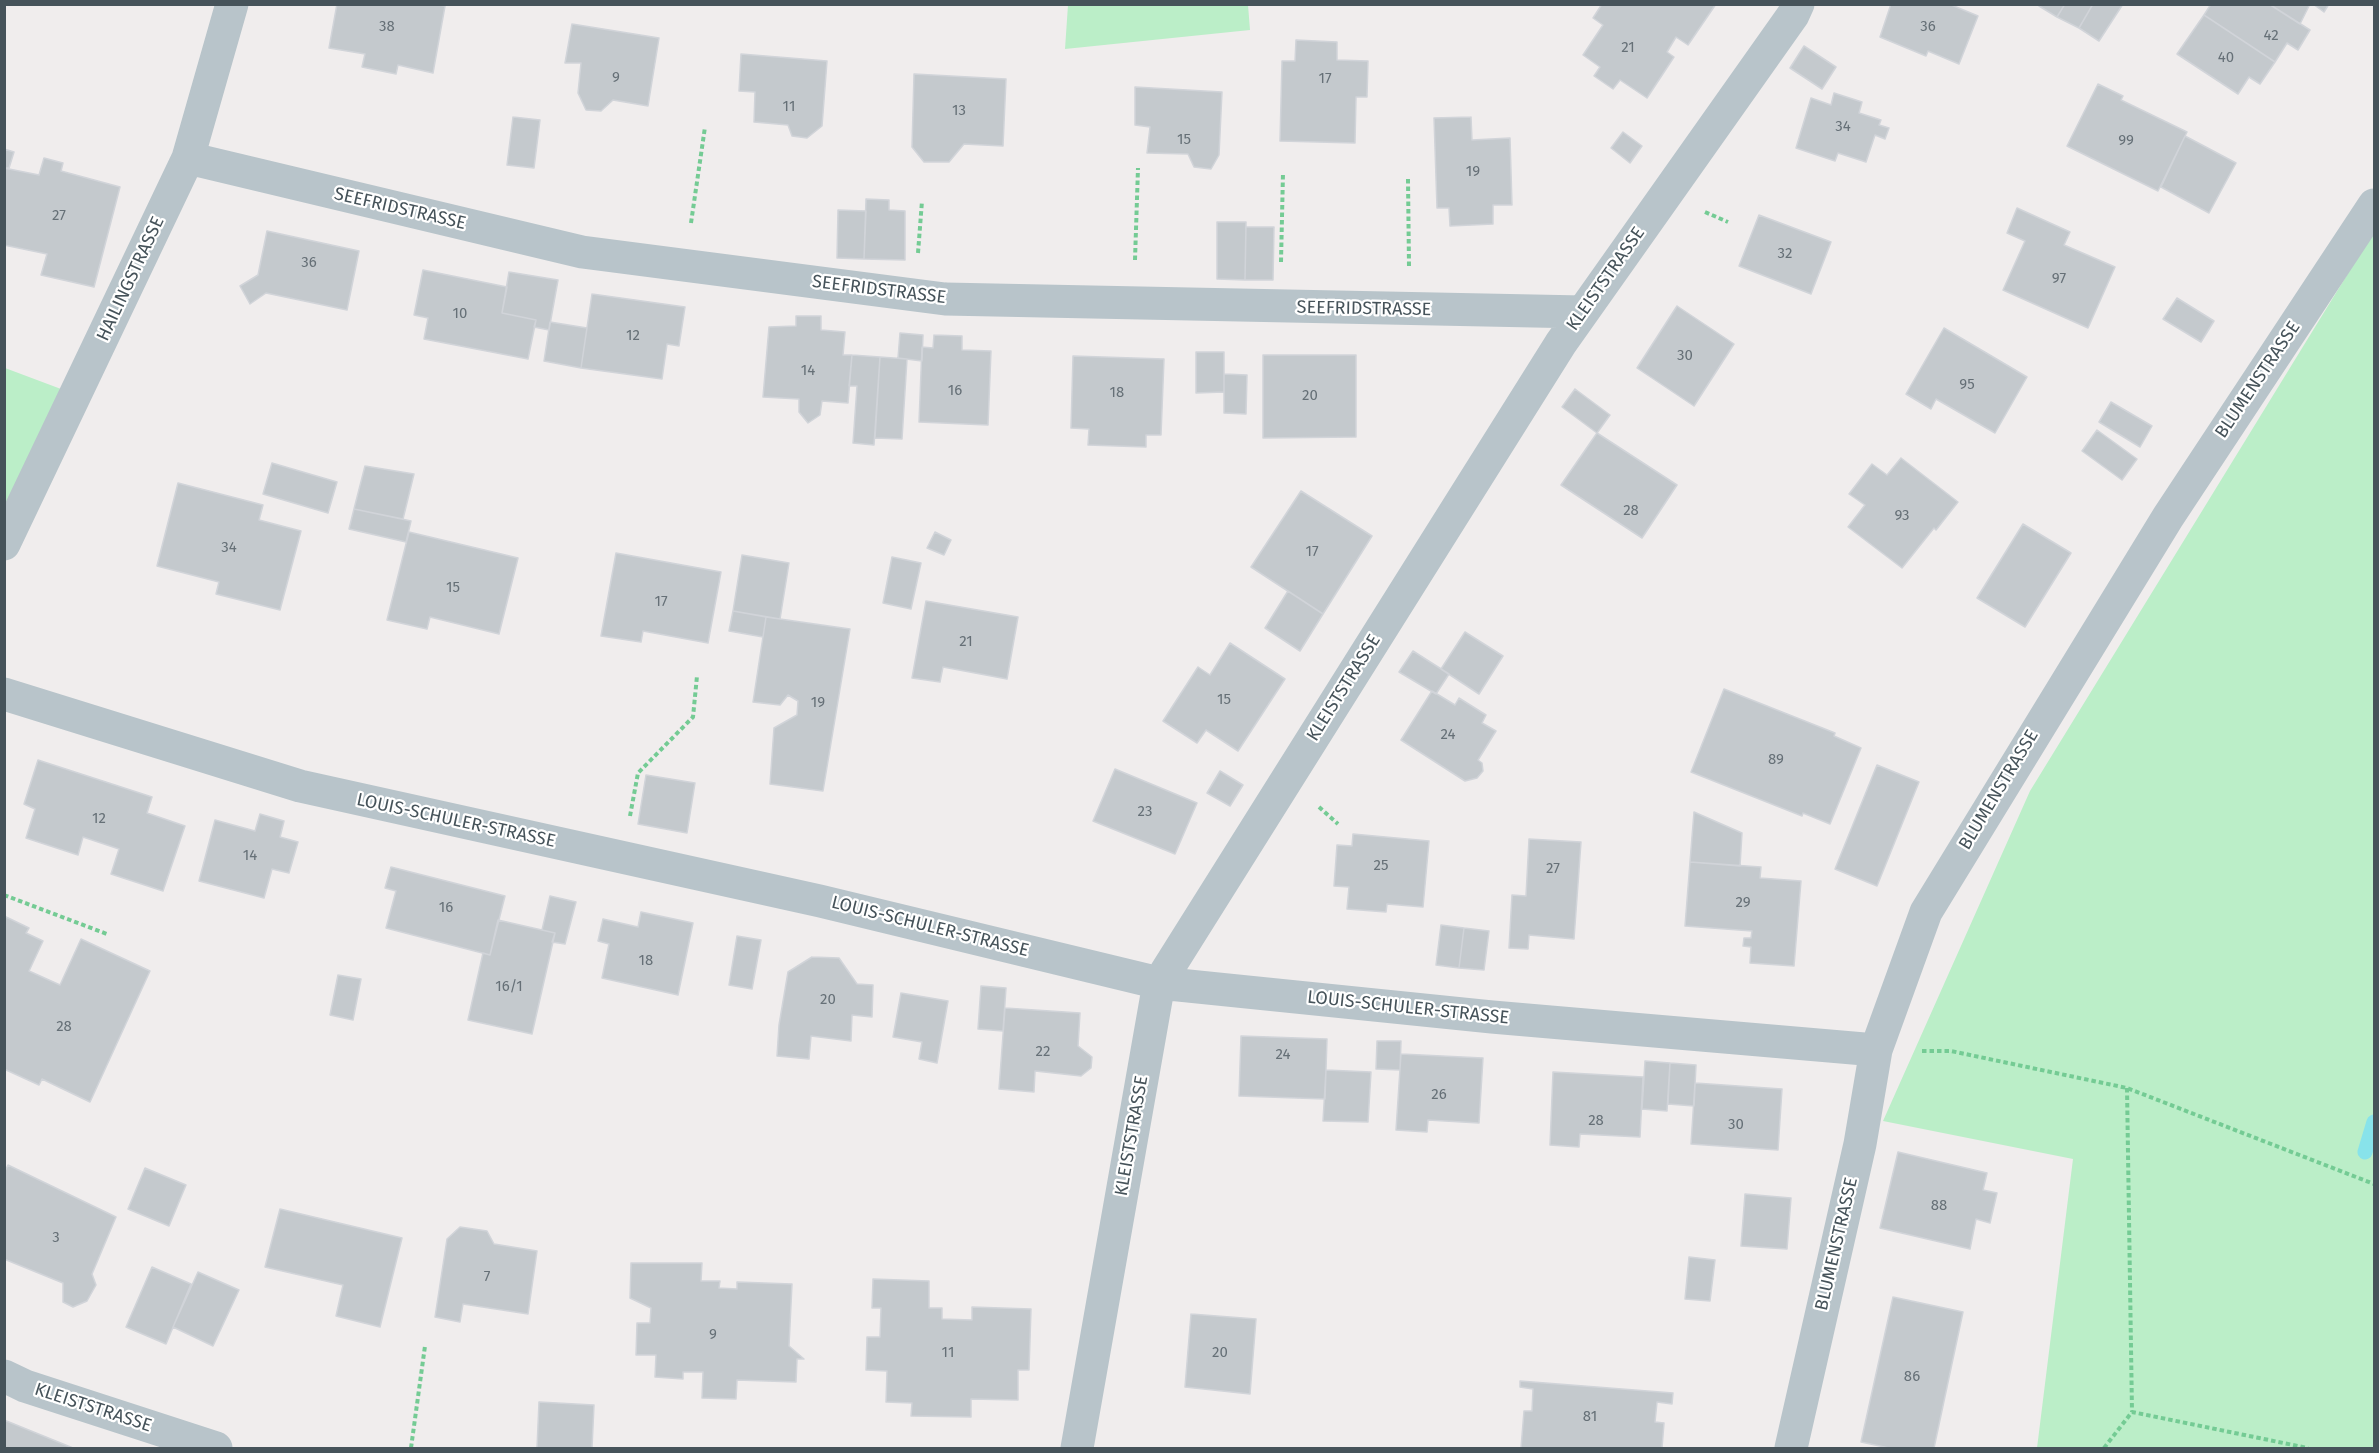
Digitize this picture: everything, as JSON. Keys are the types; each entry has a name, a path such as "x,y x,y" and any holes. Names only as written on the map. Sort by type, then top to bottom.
{"street":[{"name":"HAILINGSTRASSE","path":"4,544 188,158 232,4"},
{"name":"KLEISTSTRASSE","path":"1077,1449 1159,983 1561,343 1793,15 1798,4"},
{"name":"SEEFRIDSTRASSE","path":"188,158 582,252 914,296 945,299 1281,308 1582,312"},
{"name":"BLUMENSTRASSE","path":"1791,1449 1860,1144 1876,1050 1926,912 2168,517 2374,205"},
{"name":"LOUIS-SCHULER-STRASSE","path":"4,694 300,786 820,901 1159,983 1449,1013 1876,1050"},
{"name":"KLEISTSTRASSE","path":"4,1376 25,1386 216,1449"}],"path":[{"path":"685,265 705,126"},
{"path":"1133,304 1138,168"},
{"path":"1281,308 1283,173"},
{"path":"1408,179 1409,310"},
{"path":"914,296 922,201"},
{"path":"622,857 638,773 693,717 697,676"},
{"path":"4,895 107,934"},
{"path":"1876,1050 1951,1051 2127,1088 2374,1184"},
{"path":"2104,1449 2132,1412 2127,1088"},
{"path":"411,1449 425,1346"},
{"path":"2132,1412 2308,1449"}],"green space":[{"path":"1068,5 1248,5 1250,30 1065,49"},
{"path":"2374,231 2374,1448 2037,1448 2073,1159 1883,1121 2030,791"},
{"path":"5,368 61,389 5,511"}],"building":[{"path":"337,4 445,6 433,73 398,65 396,74 362,67 365,54 329,48"},
{"path":"1602,4 1716,4 1688,45 1676,37 1667,52 1674,57 1647,98 1620,80 1613,89 1594,76 1600,67 1583,55 1603,25 1593,18"},
{"path":"1891,4 1949,4 1978,16 1959,64 1928,51 1926,56 1880,37"},
{"path":"2040,4 2065,4 2057,17 2039,6"},
{"path":"2065,4 2093,4 2079,28 2057,17"},
{"path":"2093,4 2123,4 2099,41 2079,28"},
{"path":"2211,4 2269,4 2310,30 2298,50 2287,43 2275,62 2204,15"},
{"path":"2269,4 2310,4 2300,24"},
{"path":"2313,4 2329,4 2324,12"},
{"path":"2204,15 2275,62 2260,84 2249,77 2238,94 2177,54"},
{"path":"572,24 659,38 648,106 613,100 601,111 586,110 578,93 581,63 565,63"},
{"path":"1296,40 1337,42 1337,60 1368,61 1367,97 1356,97 1355,143 1280,141 1282,61 1295,61"},
{"path":"1804,46 1836,67 1822,89 1790,68"},
{"path":"741,54 827,61 822,126 807,138 792,136 788,125 754,122 755,92 739,91"},
{"path":"914,74 1006,79 1003,146 964,144 949,162 924,162 912,147"},
{"path":"2098,84 2123,96 2121,100 2187,132 2158,191 2067,146"},
{"path":"1135,87 1222,92 1219,155 1211,169 1194,167 1188,154 1147,153 1150,127 1135,125"},
{"path":"1834,93 1862,102 1859,113 1881,120 1879,125 1889,128 1885,139 1875,135 1866,162 1838,153 1835,161 1796,148 1811,98 1831,105"},
{"path":"513,117 540,120 534,168 507,165"},
{"path":"1471,117 1472,140 1510,138 1512,205 1493,205 1493,224 1450,226 1449,208 1437,208 1434,118"},
{"path":"1623,132 1642,146 1630,163 1611,148"},
{"path":"2185,136 2236,163 2209,213 2161,187"},
{"path":"4,149 14,152 9,168 4,168"},
{"path":"44,158 63,163 61,171 120,187 94,287 41,275 47,254 4,245 4,168 39,175"},
{"path":"866,199 889,200 889,210 905,211 905,260 864,259"},
{"path":"2017,208 2070,232 2064,245 2115,267 2088,328 2003,290 2025,241 2007,233"},
{"path":"838,210 866,211 864,259 837,258"},
{"path":"1759,215 1831,242 1811,294 1739,266"},
{"path":"1217,222 1246,222 1245,280 1217,279"},
{"path":"1246,227 1274,227 1273,280 1245,280"},
{"path":"267,231 359,251 347,310 266,293 250,304 240,286 258,275"},
{"path":"423,270 507,287 502,313 536,320 528,359 424,339 428,318 414,315"},
{"path":"509,272 558,280 549,330 534,327 536,320 502,313"},
{"path":"592,294 685,307 679,346 667,344 662,379 581,368"},
{"path":"2177,298 2214,321 2201,342 2163,319"},
{"path":"1677,306 1734,344 1694,406 1637,368"},
{"path":"796,316 821,316 821,330 845,332 843,355 852,355 848,403 822,401 820,415 808,423 799,412 799,399 763,397 769,327 796,326"},
{"path":"550,322 587,328 581,368 544,361"},
{"path":"1944,328 2027,377 1995,433 1936,399 1931,409 1906,394"},
{"path":"900,333 923,335 922,361 898,358"},
{"path":"934,335 962,336 962,350 991,351 988,425 919,422 922,347 933,348"},
{"path":"1196,352 1224,352 1224,392 1196,393"},
{"path":"852,355 880,357 874,445 853,443 857,386 849,386"},
{"path":"1263,355 1356,355 1356,437 1263,438"},
{"path":"1073,356 1164,359 1161,435 1146,435 1146,447 1088,445 1089,429 1071,428"},
{"path":"880,357 907,359 902,439 875,438"},
{"path":"1224,374 1247,375 1246,414 1224,413"},
{"path":"1575,389 1610,415 1597,433 1562,407"},
{"path":"2111,402 2152,426 2140,447 2099,422"},
{"path":"2097,430 2137,459 2122,480 2082,451"},
{"path":"1597,433 1677,485 1642,538 1561,485"},
{"path":"1901,458 1958,502 1902,568 1848,527 1865,505 1849,494 1872,464 1887,475"},
{"path":"272,463 337,482 328,513 263,494"},
{"path":"365,466 414,474 403,519 354,509"},
{"path":"178,483 263,505 259,520 301,531 280,610 216,594 219,582 157,566"},
{"path":"1301,491 1372,536 1323,614 1251,567"},
{"path":"354,509 411,521 406,542 349,529"},
{"path":"2023,524 2071,553 2025,627 1977,598"},
{"path":"409,532 518,558 499,634 430,617 427,629 387,620"},
{"path":"935,532 951,540 944,555 927,548"},
{"path":"616,553 721,572 708,643 643,631 641,642 601,636"},
{"path":"742,555 789,563 780,619 733,611"},
{"path":"892,557 921,563 911,609 883,603"},
{"path":"1288,591 1323,614 1300,651 1265,628"},
{"path":"926,601 1018,617 1007,679 943,667 940,682 912,678"},
{"path":"733,611 766,617 763,637 729,631"},
{"path":"766,617 850,629 823,791 770,784 774,728 797,715 798,701 788,695 780,705 753,702"},
{"path":"1465,632 1503,656 1479,694 1441,669"},
{"path":"1230,643 1285,679 1238,751 1206,730 1197,743 1163,721 1198,667 1210,675"},
{"path":"1413,651 1449,674 1436,694 1399,672"},
{"path":"1724,689 1835,733 1834,736 1861,748 1830,824 1803,813 1802,816 1691,772"},
{"path":"1432,691 1455,705 1459,698 1486,715 1482,723 1496,731 1478,760 1482,763 1483,771 1477,778 1465,781 1401,740"},
{"path":"38,760 152,797 147,813 185,826 163,891 111,874 119,849 83,837 78,855 26,838 35,809 24,804"},
{"path":"1877,765 1919,782 1877,886 1835,869"},
{"path":"1115,769 1197,803 1175,854 1093,821"},
{"path":"1220,771 1243,785 1230,806 1207,793"},
{"path":"646,775 695,783 687,833 638,824"},
{"path":"1694,812 1742,833 1740,866 1690,862"},
{"path":"260,814 284,821 280,837 298,842 289,873 272,869 264,898 199,881 215,820 255,831"},
{"path":"1353,834 1429,841 1423,907 1387,904 1386,912 1347,909 1349,887 1334,886 1337,845 1352,846"},
{"path":"1529,839 1581,842 1574,939 1529,935 1528,949 1509,948 1512,895 1526,896"},
{"path":"1690,862 1761,867 1760,878 1801,881 1794,966 1750,963 1751,947 1743,946 1744,938 1751,938 1752,931 1685,926"},
{"path":"391,867 505,896 490,955 386,928 396,891 385,888"},
{"path":"550,896 576,902 565,944 552,942 555,933 542,930"},
{"path":"641,912 693,923 678,995 602,978 609,944 598,941 603,919 638,927"},
{"path":"4,916 29,928 26,933 43,941 29,971 60,985 81,939 150,971 90,1102 42,1079 39,1085 4,1069"},
{"path":"498,920 555,933 532,1034 468,1020 483,953 490,955"},
{"path":"1441,925 1464,928 1459,968 1436,965"},
{"path":"1464,928 1489,931 1484,970 1459,968"},
{"path":"737,936 761,940 752,989 729,985"},
{"path":"812,957 839,958 857,984 873,985 872,1017 852,1015 851,1041 811,1036 809,1059 777,1056 779,1025 788,972"},
{"path":"338,975 361,979 353,1020 330,1015"},
{"path":"981,986 1006,988 1003,1031 978,1029"},
{"path":"901,993 948,1001 937,1063 919,1059 922,1042 893,1037"},
{"path":"1005,1008 1080,1013 1078,1046 1092,1057 1091,1068 1081,1076 1035,1071 1034,1092 999,1089"},
{"path":"1241,1036 1327,1039 1325,1099 1239,1096"},
{"path":"1377,1041 1401,1041 1400,1070 1376,1069"},
{"path":"1401,1054 1483,1058 1479,1123 1428,1120 1427,1132 1396,1130"},
{"path":"1645,1061 1670,1063 1667,1111 1642,1109"},
{"path":"1670,1063 1696,1065 1694,1106 1668,1104"},
{"path":"1326,1070 1371,1072 1368,1122 1323,1121"},
{"path":"1553,1072 1643,1077 1640,1137 1580,1134 1579,1147 1550,1145"},
{"path":"1695,1083 1782,1089 1778,1150 1691,1144"},
{"path":"1898,1152 1987,1173 1983,1190 1997,1193 1990,1223 1976,1219 1970,1249 1880,1228"},
{"path":"8,1165 116,1217 92,1274 96,1285 87,1301 73,1307 63,1302 63,1283 4,1259 4,1173"},
{"path":"145,1168 186,1185 169,1226 128,1209"},
{"path":"1745,1194 1791,1198 1787,1249 1741,1246"},
{"path":"280,1209 402,1238 380,1327 336,1316 343,1285 265,1267"},
{"path":"460,1227 487,1231 494,1244 537,1251 528,1314 463,1304 460,1322 435,1317 447,1239"},
{"path":"1689,1257 1715,1260 1710,1301 1685,1299"},
{"path":"631,1263 702,1263 701,1281 720,1281 719,1288 737,1289 737,1282 792,1284 789,1346 804,1359 797,1359 796,1382 737,1380 736,1399 702,1398 703,1372 683,1372 683,1379 655,1377 656,1355 636,1355 637,1323 650,1323 651,1308 630,1298"},
{"path":"152,1267 191,1284 166,1344 126,1327"},
{"path":"198,1272 239,1290 213,1346 173,1327"},
{"path":"873,1279 929,1281 929,1308 942,1308 942,1319 972,1320 972,1307 1031,1309 1029,1370 1018,1370 1018,1400 971,1399 971,1417 911,1416 912,1403 886,1402 887,1371 866,1370 867,1337 880,1337 881,1308 872,1308"},
{"path":"1893,1297 1963,1312 1934,1448 1889,1448 1861,1442"},
{"path":"1191,1314 1256,1319 1250,1394 1185,1387"},
{"path":"1520,1381 1673,1393 1672,1404 1657,1402 1655,1422 1664,1423 1662,1448 1521,1448 1524,1411 1532,1411 1533,1389 1520,1387"},
{"path":"539,1402 594,1405 592,1448 537,1448"},
{"path":"4,1420 73,1448 4,1448"}],"waterway":[{"path":"2365,1152 2374,1122"}]}
